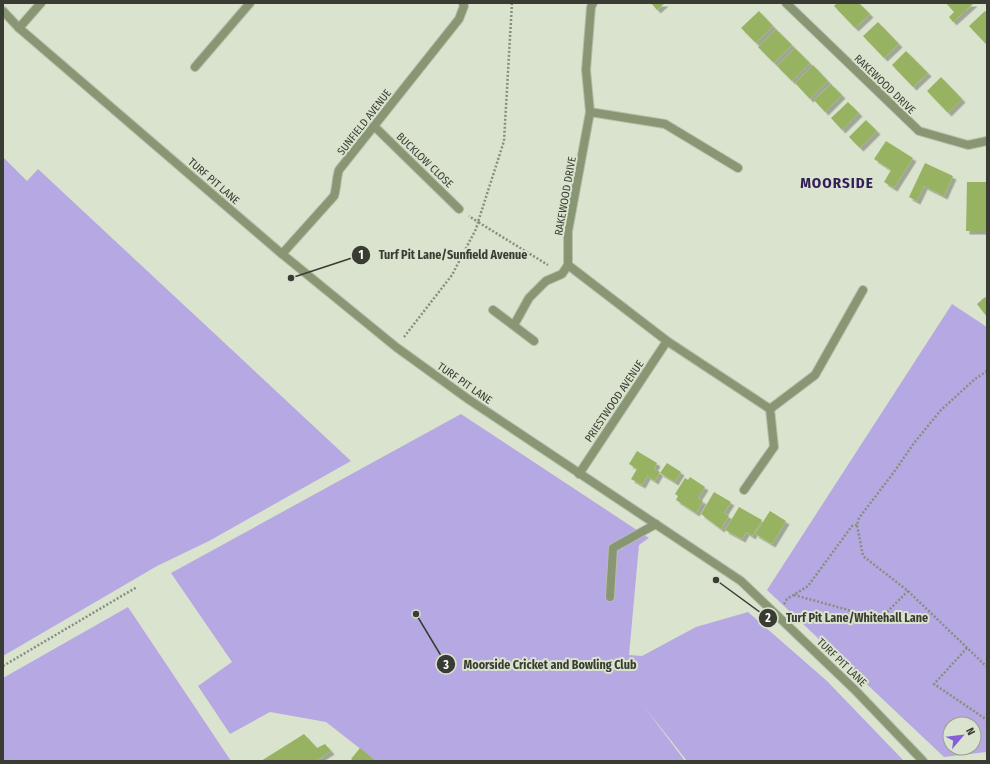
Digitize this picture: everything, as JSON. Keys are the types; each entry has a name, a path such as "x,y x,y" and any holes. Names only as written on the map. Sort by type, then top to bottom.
{"street":[{"path":"19,28 41,3"},
{"path":"195,67 250,3"},
{"name":"SUNFIELD AVENUE","path":"282,254 334,196 336,190 336,178 340,170 459,18 464,6 463,3"},
{"name":"RAKEWOOD DRIVE","path":"568,266 568,231 590,112 586,70 591,7 593,3"},
{"name":"RAKEWOOD DRIVE","path":"786,3 918,131 968,145 987,141"},
{"name":"TURF PIT LANE","path":"3,11 19,28 282,254 396,347 468,399 741,581 855,690 923,761"},
{"path":"590,112 665,124 738,168"},
{"name":"BUCKLOW CLOSE","path":"375,127 459,209"},
{"path":"514,325 529,298 546,281 562,274 568,266 667,341 770,409"},
{"path":"770,409 815,375 863,290"},
{"path":"494,310 534,341"},
{"name":"PRIESTWOOD AVENUE","path":"580,474 667,341"},
{"path":"744,490 774,447 770,409"},
{"path":"610,597 613,548 656,524"}],"path":[{"path":"396,347 452,275 476,229 504,141 512,3"},
{"path":"478,222 562,274"},
{"path":"987,370 941,410 914,443 859,518 857,525 863,556 908,591 987,667"},
{"path":"777,615 787,599 808,586 852,526 857,525"},
{"path":"3,666 137,586"},
{"path":"794,595 879,620 908,591"},
{"path":"968,648 934,684 987,720"}],"shaded area":[{"path":"3,157 27,181 38,169 351,461 209,541 157,566 3,656"},
{"path":"952,304 987,327 987,752 982,753 982,716 942,716 942,755 767,590"},
{"path":"461,414 649,538 639,545 629,655 642,656 696,627 748,612 827,681 904,761 687,761 643,705 685,761 376,761 326,722 270,712 230,734 198,686 232,662 171,573"},
{"path":"128,607 231,761 3,761 3,678"}],"building":[{"path":"651,3 665,3 657,10"},
{"path":"837,3 859,3 870,14 855,28 834,6"},
{"path":"946,3 974,3 953,22 949,17 954,12"},
{"path":"759,11 773,26 756,43 741,28"},
{"path":"985,11 987,13 987,45 969,26"},
{"path":"878,22 899,44 884,58 863,36"},
{"path":"776,29 792,45 774,63 758,47"},
{"path":"795,48 810,63 792,81 777,66"},
{"path":"906,51 928,73 913,87 892,65"},
{"path":"813,65 828,81 810,99 795,83"},
{"path":"941,77 962,99 948,113 927,91"},
{"path":"831,84 842,95 825,112 814,100"},
{"path":"848,102 859,113 842,130 831,118"},
{"path":"866,120 877,131 860,148 849,137"},
{"path":"886,141 913,158 894,188 884,182 891,170 874,159"},
{"path":"925,163 953,176 944,196 924,186 917,201 909,197"},
{"path":"967,182 987,182 987,231 966,231"},
{"path":"985,297 987,300 987,317 977,304"},
{"path":"637,451 657,463 654,469 660,472 655,481 647,476 642,485 631,479 637,469 629,464"},
{"path":"667,463 681,472 675,482 660,473"},
{"path":"690,477 705,487 698,498 703,501 696,513 676,500 678,496 675,494 685,478 688,480"},
{"path":"714,492 731,502 724,513 729,516 721,529 701,514"},
{"path":"739,507 762,520 752,536 746,532 742,539 725,530"},
{"path":"770,511 786,521 772,544 755,534"},
{"path":"304,734 317,748 325,744 331,751 316,761 261,761"},
{"path":"360,748 376,761 353,761 351,759"}],"place":[{"name":"Turf Pit Lane/Sunfield Avenue","path":"291,278"},
{"name":"Turf Pit Lane/Whitehall Lane","path":"716,580"},
{"name":"Moorside Cricket and Bowling Club","path":"416,614"}],"district":[{"name":"MOORSIDE","path":"837,183"}]}
